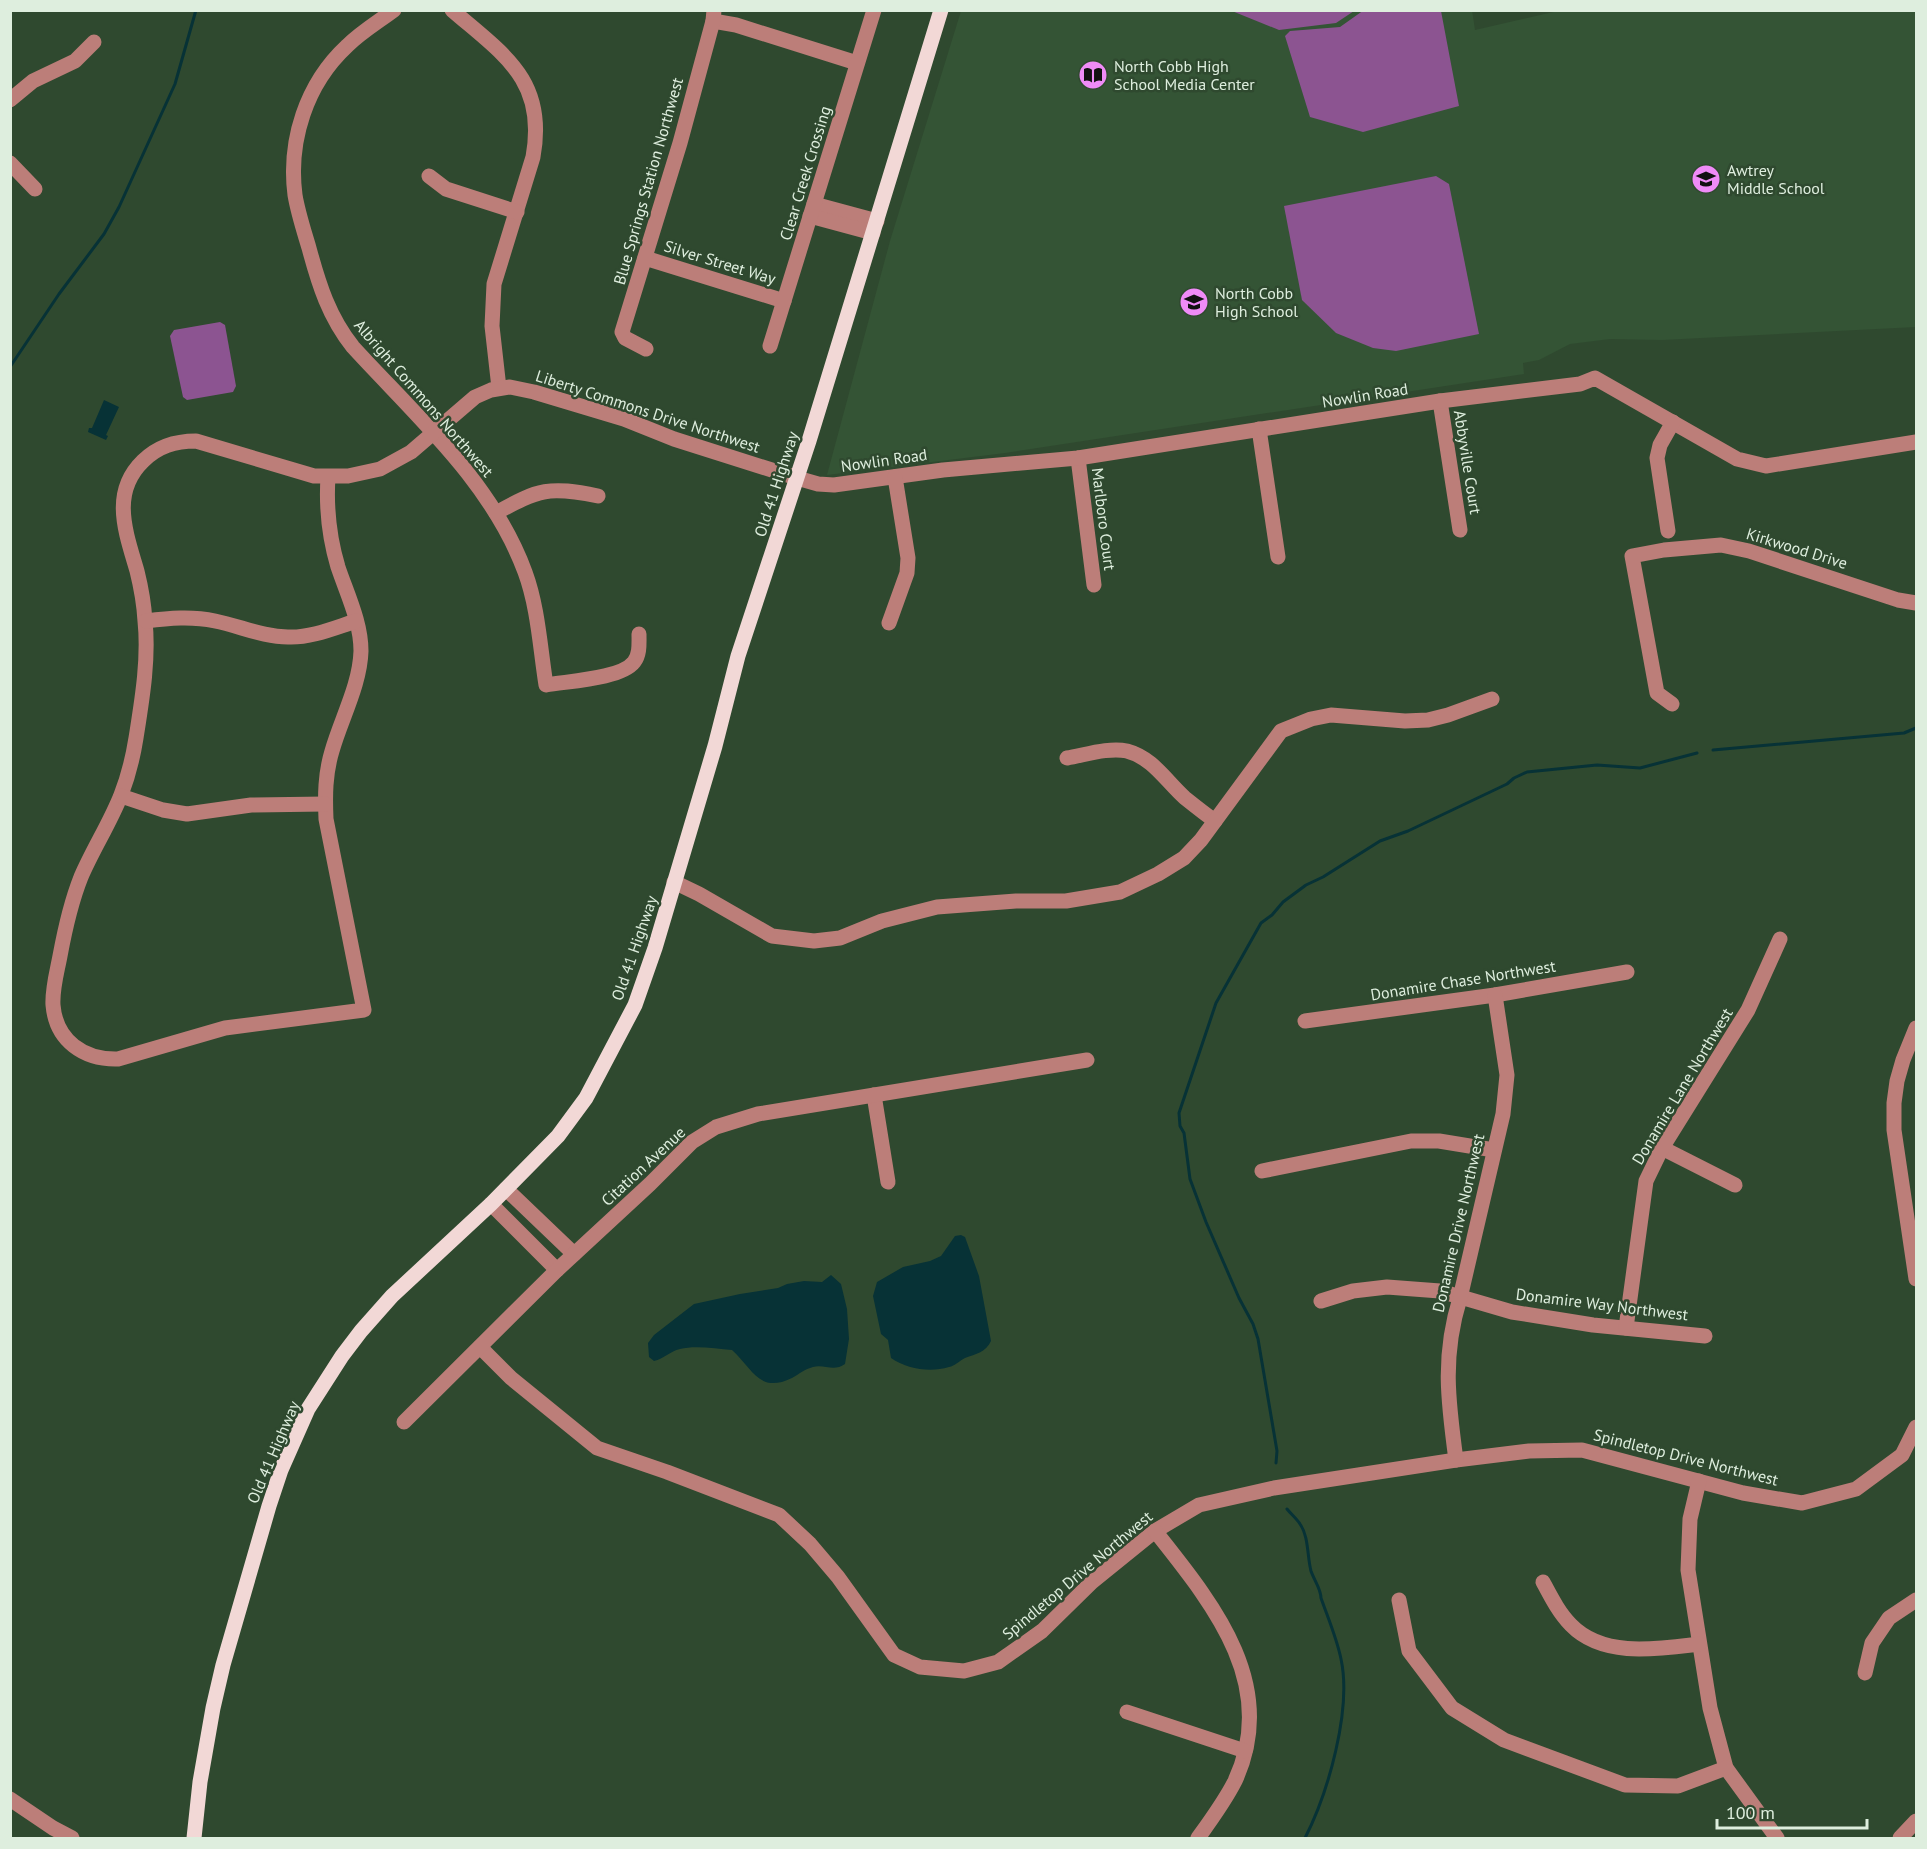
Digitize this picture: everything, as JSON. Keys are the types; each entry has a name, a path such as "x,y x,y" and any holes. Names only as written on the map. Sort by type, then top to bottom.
{"main road":[{"name":"Old 41 Highway","path":"194,1839 200,1782 223,1665 258,1538 295,1436 323,1385 361,1331 424,1264 491,1204 558,1136 586,1098 635,1005 675,882 715,746 738,656 797,478 942,10"}],"street":[{"name":"Albright Commons Northwest","path":"394,10 348,45 315,86 304,111 297,137 294,178 299,216 319,286 332,317 353,347 472,478 496,513 518,555 530,589 546,685 610,674 627,668 634,662 639,651 639,634"},
{"path":"452,10 513,64 531,95 536,116 537,136 533,157 497,272 493,296 492,326 499,388"},
{"name":"Clear Creek Crossing","path":"770,346 874,10"},
{"path":"713,16 857,63"},
{"name":"Blue Springs Station Northwest","path":"645,349 625,338 622,332 680,143 713,16"},
{"path":"10,100 33,81 75,61 94,42"},
{"path":"10,163 35,189"},
{"path":"429,176 446,189 517,212"},
{"path":"812,210 875,227"},
{"name":"Silver Street Way","path":"645,258 784,301"},
{"name":"Nowlin Road","path":"797,478 834,486 943,470 1078,458 1440,401 1580,384 1595,378 1737,459 1766,466 1917,442"},
{"name":"Liberty Commons Drive Northwest","path":"325,804 328,837 364,1010 225,1028 118,1059 97,1058 86,1054 70,1043 59,1029 53,1005 64,935 82,876 121,796 136,740 145,675 146,621 138,574 124,527 122,502 129,480 148,455 168,444 196,441 299,472 328,477 358,475 380,469 411,452 467,402 483,393 510,387 624,419 674,439 797,478"},
{"name":"Abbyville Court","path":"1440,401 1460,530"},
{"path":"1668,531 1657,458 1660,445 1673,422"},
{"path":"1259,429 1278,556"},
{"name":"Marlboro Court","path":"1078,458 1094,585"},
{"path":"121,796 163,810 187,814 251,805 325,804 331,752 359,666 361,643 331,538 327,500 328,477"},
{"path":"889,623 907,573 908,558 895,477"},
{"path":"496,513 530,495 548,490 569,490 597,496"},
{"name":"Kirkwood Drive","path":"1672,704 1658,693 1632,556 1664,550 1721,545 1749,551 1898,600 1917,603"},
{"path":"146,621 180,618 205,619 287,638 308,635 356,621"},
{"path":"675,882 772,936 814,941 840,938 882,921 936,907 1016,901 1066,901 1120,892 1158,874 1184,858 1215,821 1281,731 1311,719 1331,715 1405,721 1428,720 1492,699"},
{"path":"1067,758 1125,750 1153,765 1184,797 1215,821"},
{"name":"Donamire Lane Northwest","path":"1626,1328 1646,1181 1662,1148 1748,1010 1780,939"},
{"name":"Donamire Chase Northwest","path":"1305,1021 1495,995 1627,972"},
{"name":"Donamire Drive Northwest","path":"1456,1460 1447,1375 1453,1322 1503,1114 1507,1075 1495,995"},
{"path":"1917,1028 1903,1060 1894,1103 1894,1130 1917,1279"},
{"name":"Citation Avenue","path":"404,1422 557,1270 692,1142 716,1127 758,1114 1087,1060"},
{"path":"874,1095 888,1182"},
{"path":"1262,1171 1411,1141 1439,1142 1494,1150"},
{"path":"1662,1148 1735,1185"},
{"path":"506,1189 574,1254"},
{"path":"491,1204 557,1270"},
{"name":"Donamire Way Northwest","path":"1321,1301 1353,1291 1387,1287 1440,1292 1512,1311 1626,1328 1705,1336"},
{"name":"Spindletop Drive Northwest","path":"480,1347 511,1378 597,1448 779,1515 810,1544 838,1577 894,1655 920,1667 964,1671 998,1662 1042,1631 1092,1582 1155,1531 1199,1505 1274,1488 1529,1450 1582,1450 1743,1492 1802,1503 1856,1489 1902,1455 1917,1427"},
{"path":"1699,1481 1690,1519 1688,1570 1710,1708 1726,1768 1777,1839"},
{"path":"1155,1531 1219,1616 1244,1674 1251,1710 1245,1751 1236,1779 1198,1839"},
{"path":"1543,1582 1571,1625 1595,1642 1628,1648 1699,1644"},
{"path":"1399,1600 1409,1651 1452,1707 1504,1740 1626,1785 1678,1786 1726,1768"},
{"path":"1865,1673 1872,1643 1889,1618 1917,1600"},
{"path":"1127,1712 1245,1751"},
{"path":"10,1799 72,1839"},
{"path":"1900,1839 1917,1821"}],"shaded area":[{"path":"1364,10 1441,11 1459,106 1363,132 1310,117 1285,36 1290,31 1340,27"},
{"name":"North Cobb High School","path":"1472,10 1475,30 1562,10 1916,11 1916,327 1662,340 1610,339 1570,344 1539,360 1523,363 1524,374 1005,453 827,475 890,241 961,11"},
{"path":"1232,11 1354,11 1336,23 1279,30"},
{"path":"1436,176 1449,184 1479,334 1396,351 1373,348 1336,333 1302,300 1284,206"},
{"path":"220,322 225,325 236,386 233,392 187,400 183,397 170,336 174,330"}],"water":[{"path":"104,400 119,407 106,435 108,436 106,440 88,432"},
{"path":"955,1236 965,1237 979,1276 991,1341 980,1352 942,1369 919,1369 897,1362 891,1358 888,1340 881,1334 873,1296 877,1282 903,1267 941,1256"},
{"path":"831,1275 841,1284 847,1309 849,1339 845,1364 841,1366 813,1367 792,1378 772,1383 758,1377 732,1350 686,1348 676,1350 654,1361 649,1357 648,1343 654,1335 694,1304 804,1281 822,1282"}],"waterway":[{"path":"10,367 59,294 104,234 119,207 175,84 196,10"},
{"path":"1713,750 1904,733 1916,728"},
{"path":"1276,1463 1277,1451 1258,1339 1206,1222 1190,1179 1179,1113 1216,1003 1261,923 1272,915 1283,902 1306,885 1323,877 1380,841 1408,831 1507,784 1527,772 1597,765 1640,768 1697,753"},
{"path":"1287,1509 1303,1529 1311,1571 1337,1644 1344,1679 1341,1726 1336,1751 1322,1798 1305,1838"}],"place":[{"name":"North Cobb High School Media Center","path":"1093,75"},
{"name":"Awtrey Middle School","path":"1706,179"},
{"name":"North Cobb High School","path":"1194,302"}]}
